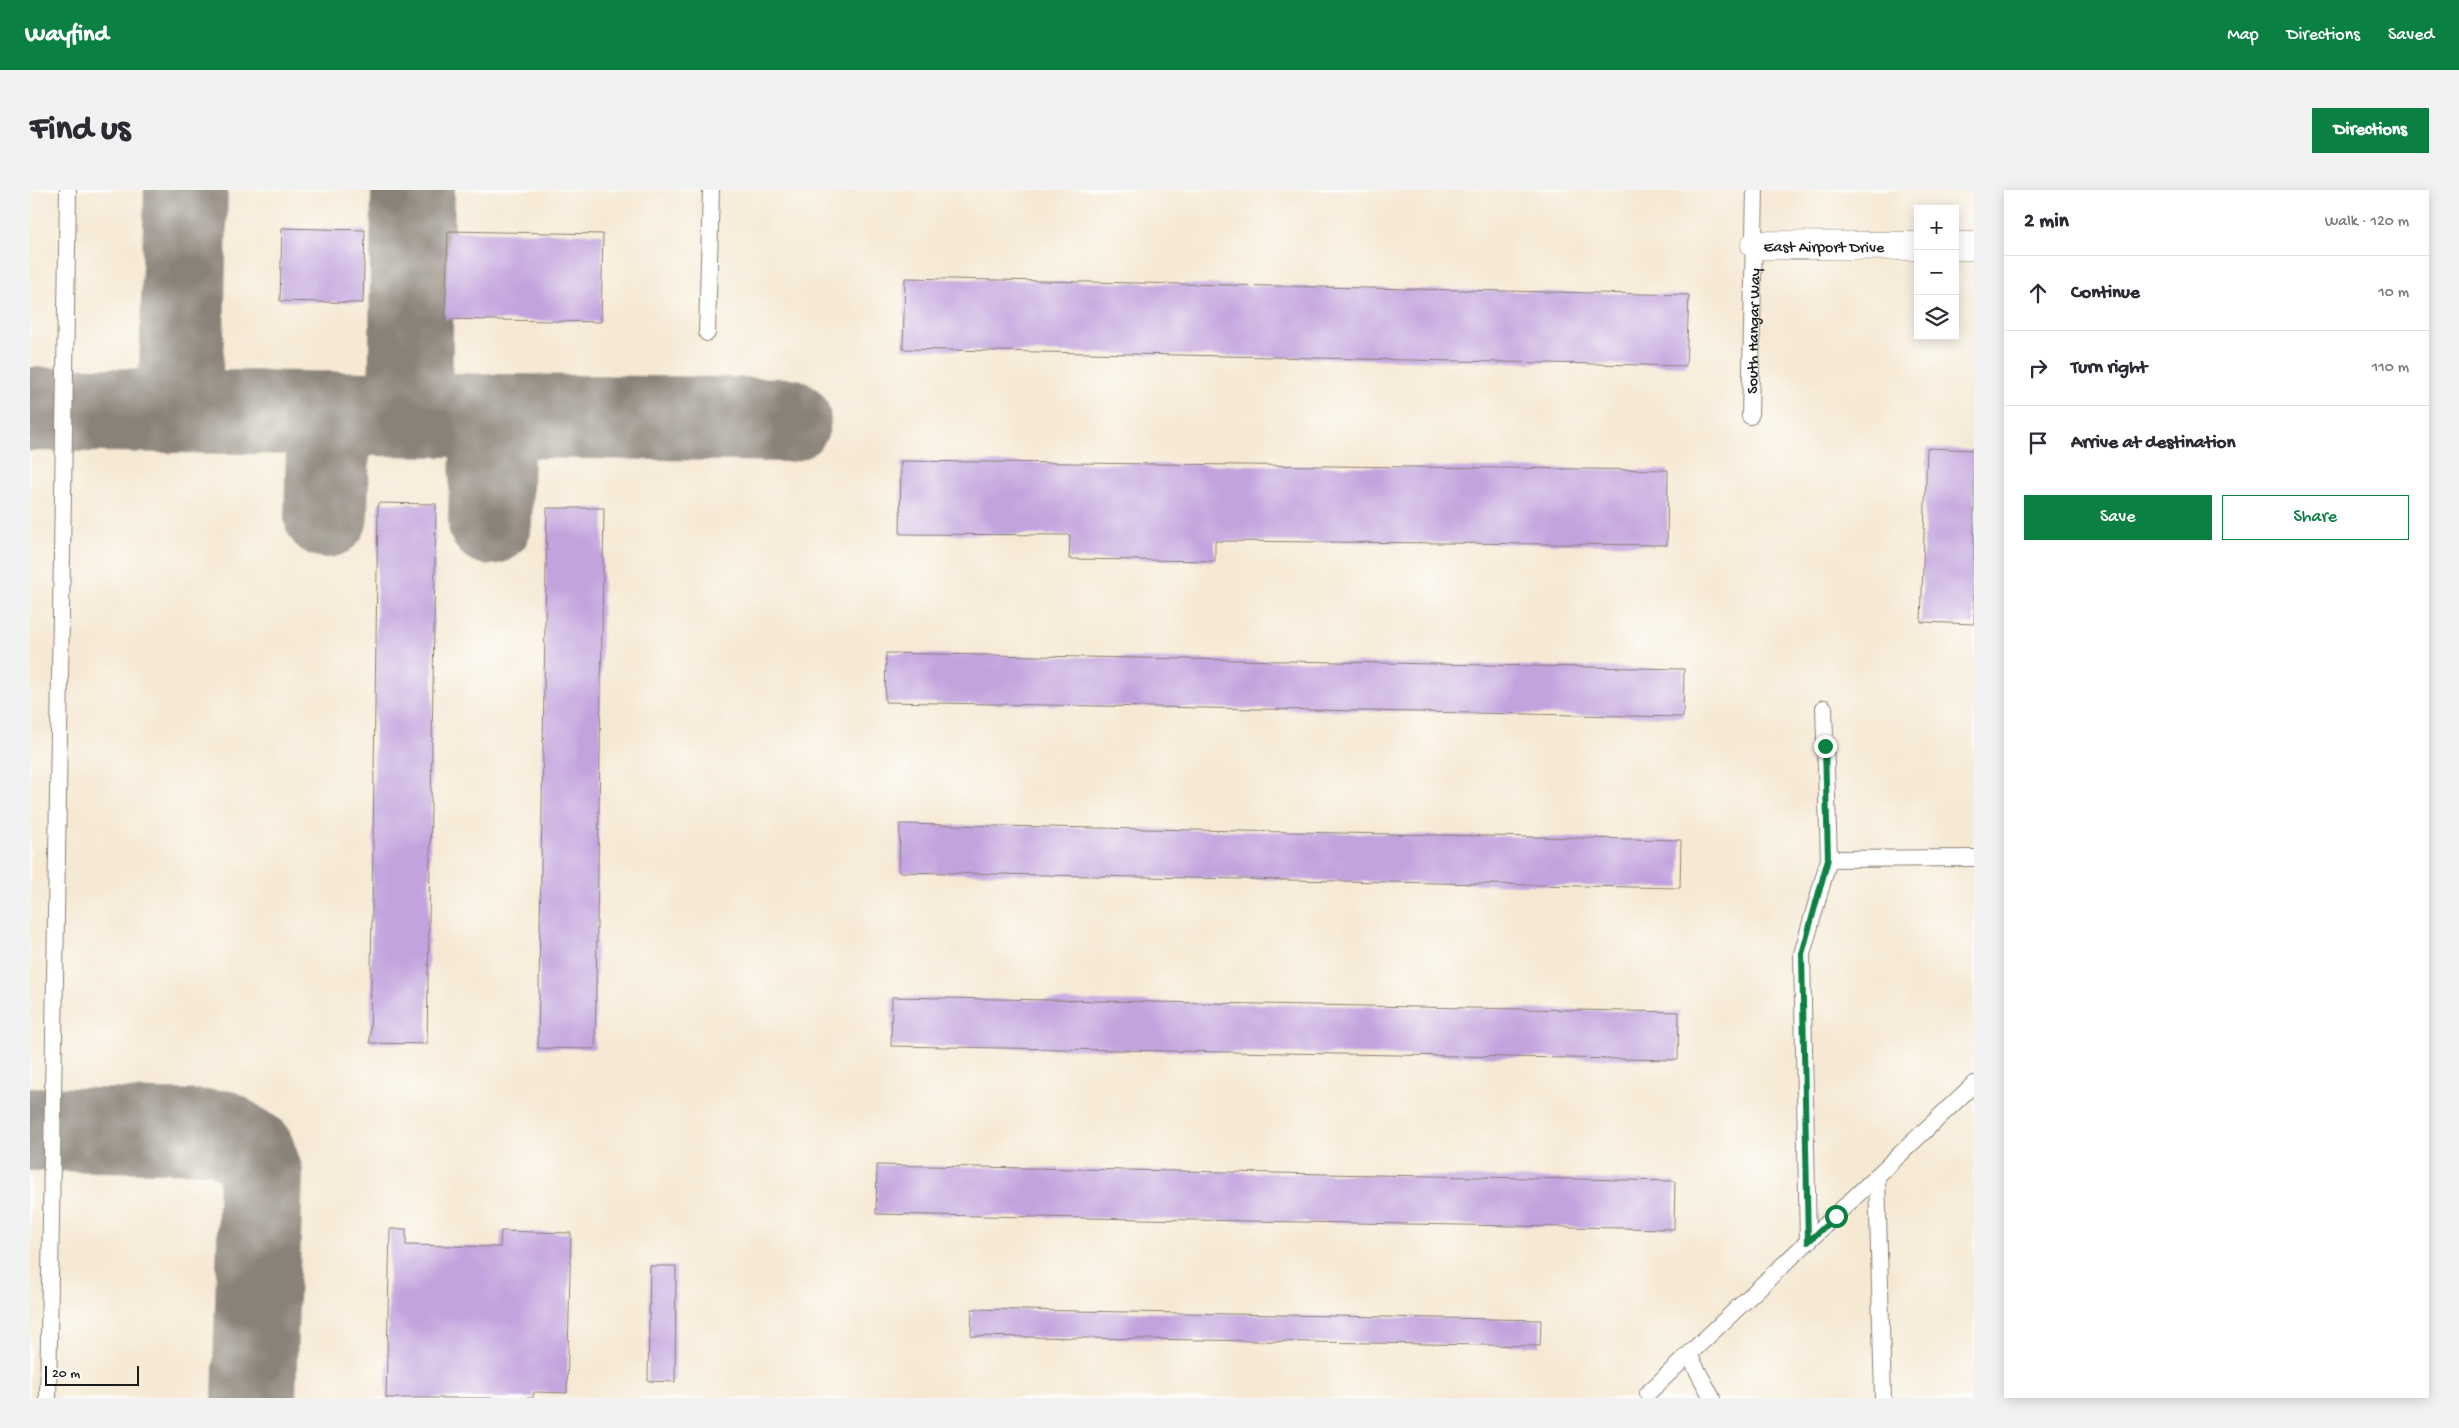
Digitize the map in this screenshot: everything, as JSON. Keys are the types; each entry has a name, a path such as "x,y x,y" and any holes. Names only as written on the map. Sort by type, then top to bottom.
{"street":[{"name":"East Airport Drive","path":"1755,245 1914,246"},
{"path":"1959,246 1974,246"}],"lane":[{"path":"48,1398 68,190"},
{"path":"707,334 712,190"},
{"name":"East Airport Drive","path":"1755,190 1755,245"},
{"name":"South Hangar Way","path":"1750,416 1755,245"},
{"path":"1808,1242 1802,954 1828,859 1824,708"},
{"path":"1828,859 1974,858"},
{"path":"1648,1393 1974,1084"},
{"path":"1878,1177 1883,1398"},
{"path":"1689,1355 1712,1398"}],"building":[{"path":"282,228 365,230 363,303 280,301"},
{"path":"448,231 603,234 601,322 445,319"},
{"path":"905,278 1689,295 1686,366 903,349"},
{"path":"1927,448 1974,450 1974,624 1921,622"},
{"path":"901,461 1668,470 1667,545 1215,541 1215,561 1069,559 1070,535 900,534"},
{"path":"378,503 436,504 427,1044 370,1043"},
{"path":"547,508 604,508 595,1049 538,1048"},
{"path":"886,653 1684,669 1683,717 885,702"},
{"path":"900,824 1681,840 1680,888 899,872"},
{"path":"892,997 1679,1012 1678,1060 891,1046"},
{"path":"877,1165 1675,1181 1674,1229 876,1214"},
{"path":"390,1229 406,1229 406,1245 500,1247 501,1231 571,1233 567,1393 534,1392 533,1398 386,1398"},
{"path":"650,1266 676,1266 675,1382 648,1381"},
{"path":"972,1309 1541,1320 1540,1346 971,1336"}],"taxiway":[{"path":"180,411 186,190"},
{"path":"410,414 413,190"},
{"path":"30,409 789,420"},
{"path":"326,516 329,413"},
{"path":"490,523 493,416"},
{"path":"30,1129 222,1132 253,1152 261,1175 254,1398"}],"route":[{"path":"1825,746 1828,859 1802,954 1808,1242 1836,1216"}]}
